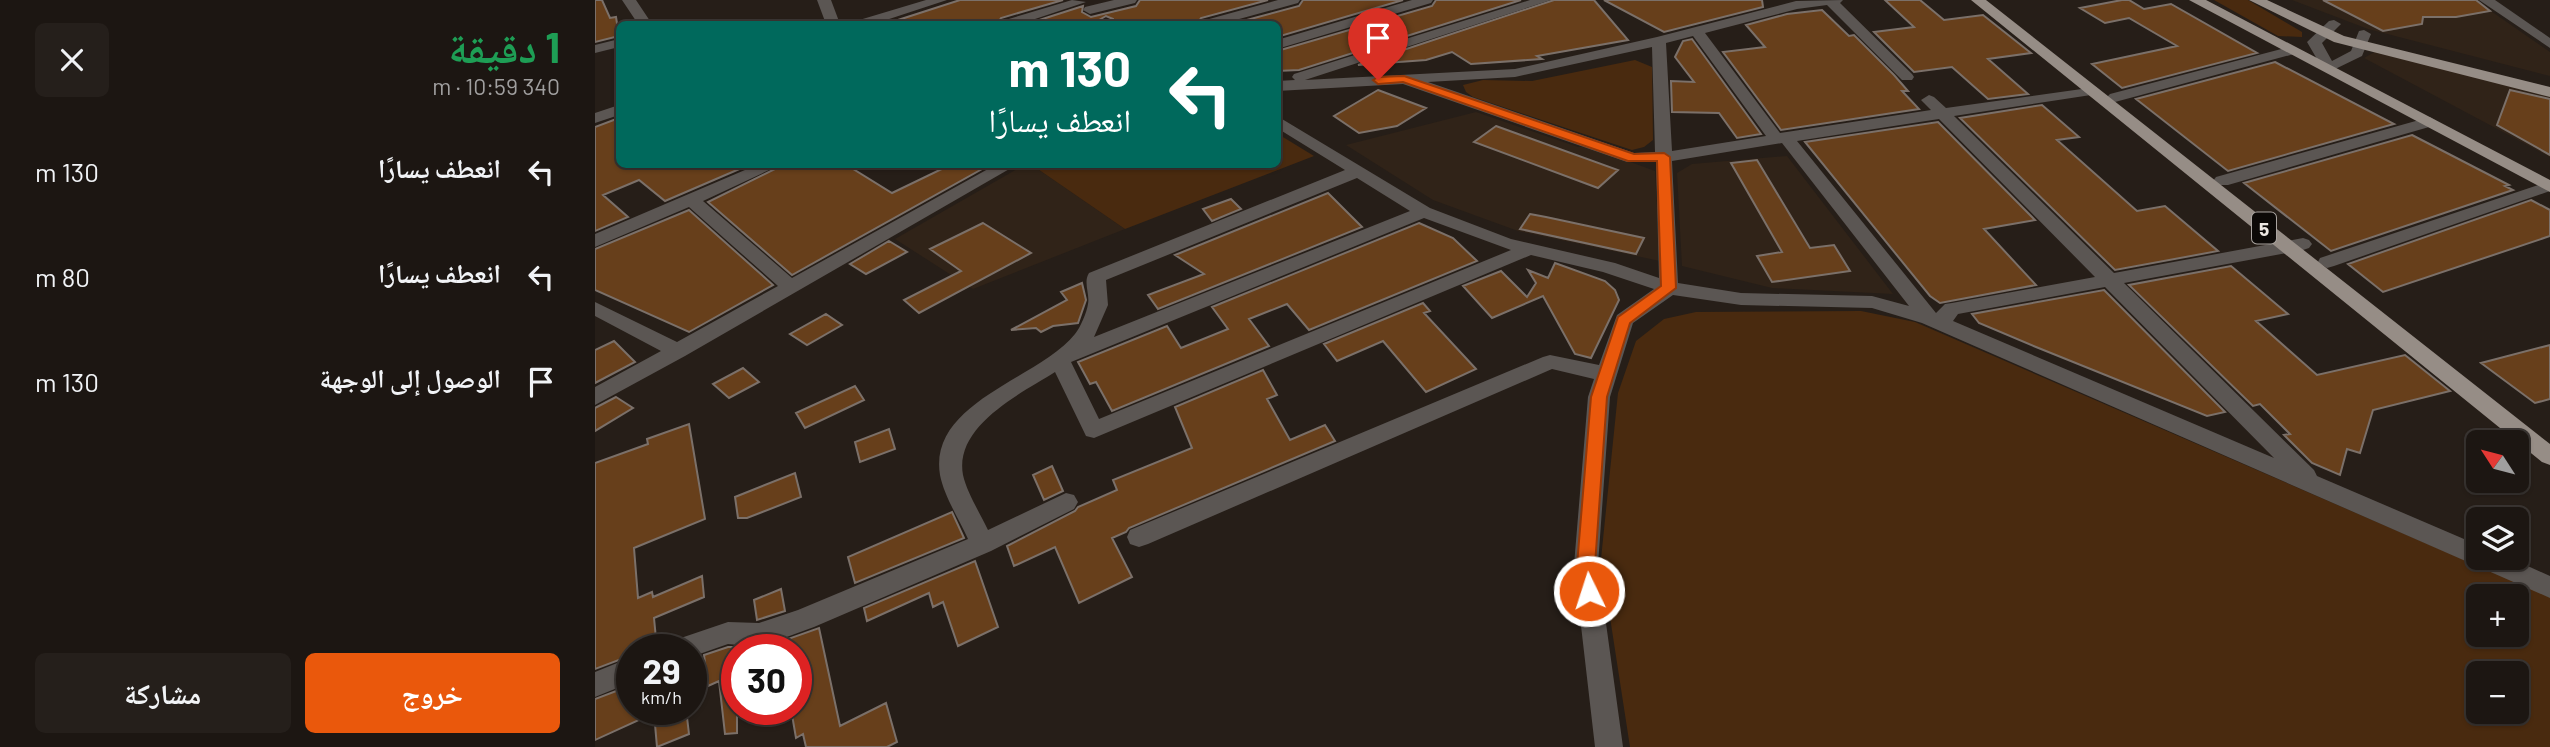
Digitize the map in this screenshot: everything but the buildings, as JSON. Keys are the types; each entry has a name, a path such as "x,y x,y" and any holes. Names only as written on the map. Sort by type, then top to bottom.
{"main road":[{"name":"5","path":"1978,0 2091,90 2295,245 2327,262 2550,437"},
{"name":"5","path":"1992,0 2223,181 2295,245 2550,456"},
{"path":"2196,0 2550,187"},
{"path":"2256,0 2401,53 2550,92"},
{"path":"2278,0 2328,28"},
{"path":"2362,39 2550,82"}],"street":[{"path":"629,0 643,21"},
{"path":"824,0 832,21"},
{"path":"871,21 940,0"},
{"path":"1018,21 1082,4 1130,0"},
{"path":"1218,21 1293,0"},
{"path":"1281,44 1426,0"},
{"path":"1281,84 1544,0"},
{"path":"1281,85 1515,73 1697,32 1790,2 1836,0"},
{"path":"2486,0 2550,44"},
{"path":"1830,1 1907,78"},
{"path":"1082,4 1101,21"},
{"path":"2328,28 2314,42 2329,68 2357,53 2362,39"},
{"path":"1697,32 1775,137 1786,138 1935,320"},
{"path":"1659,41 1669,288"},
{"path":"595,49 616,44"},
{"path":"2115,97 2289,51"},
{"path":"1404,79 1633,158 1664,157 1786,138 1936,106 2091,90"},
{"path":"1936,106 2315,485"},
{"path":"595,118 616,111"},
{"path":"2223,181 2430,122"},
{"path":"1281,124 1424,212 1505,243 1608,267 1669,288 1741,299 1872,302 1935,320 2466,551"},
{"path":"595,397 1004,168"},
{"path":"595,241 692,200 753,169"},
{"path":"982,544 952,476 951,450 965,425 1000,397 1059,359 1084,337 1098,305 1096,277 1356,172"},
{"path":"2327,262 2550,187"},
{"path":"692,200 791,287"},
{"path":"1059,359 1424,212"},
{"path":"1935,320 1952,309 2295,245"},
{"path":"1059,359 1094,430 1529,249"},
{"path":"1609,747 1586,565 1599,397 1623,320 1669,288"},
{"path":"595,308 678,351"},
{"path":"1139,537 1551,362 1606,374"},
{"path":"707,640 728,633 759,635 806,618 982,544 1066,502"},
{"path":"2511,570 2550,587"},
{"path":"595,685 616,676"}],"shaded area":[{"path":"2214,0 2248,0 2302,32 2302,37 2278,36"},
{"path":"2292,0 2475,0 2550,52 2550,76 2368,29"},
{"path":"2378,50 2550,95 2550,157 2364,58"},
{"path":"1635,60 1652,67 1653,140 1644,147 1632,150 1473,97 1466,92 1463,85 1483,80 1532,81"},
{"path":"1476,112 1578,147 1587,146 1655,171 1660,261 1518,231 1433,200 1346,145"},
{"path":"1281,136 1314,156 1125,229 1036,168 1281,168"},
{"path":"1787,156 1893,294 1772,288 1682,266 1677,173 1692,164"},
{"path":"1019,168 1036,168 1125,229 973,289 895,239"},
{"path":"1861,311 1915,322 2466,561 2466,570 2488,570 2520,584 2466,584 2466,647 2529,647 2529,588 2550,597 2550,747 1630,747 1601,559 1618,393 1636,341 1664,319 1696,312"}],"route":[{"path":"1378,80 1404,79 1633,158 1664,157 1669,288 1623,320 1599,397 1586,565 1589,591"}]}
